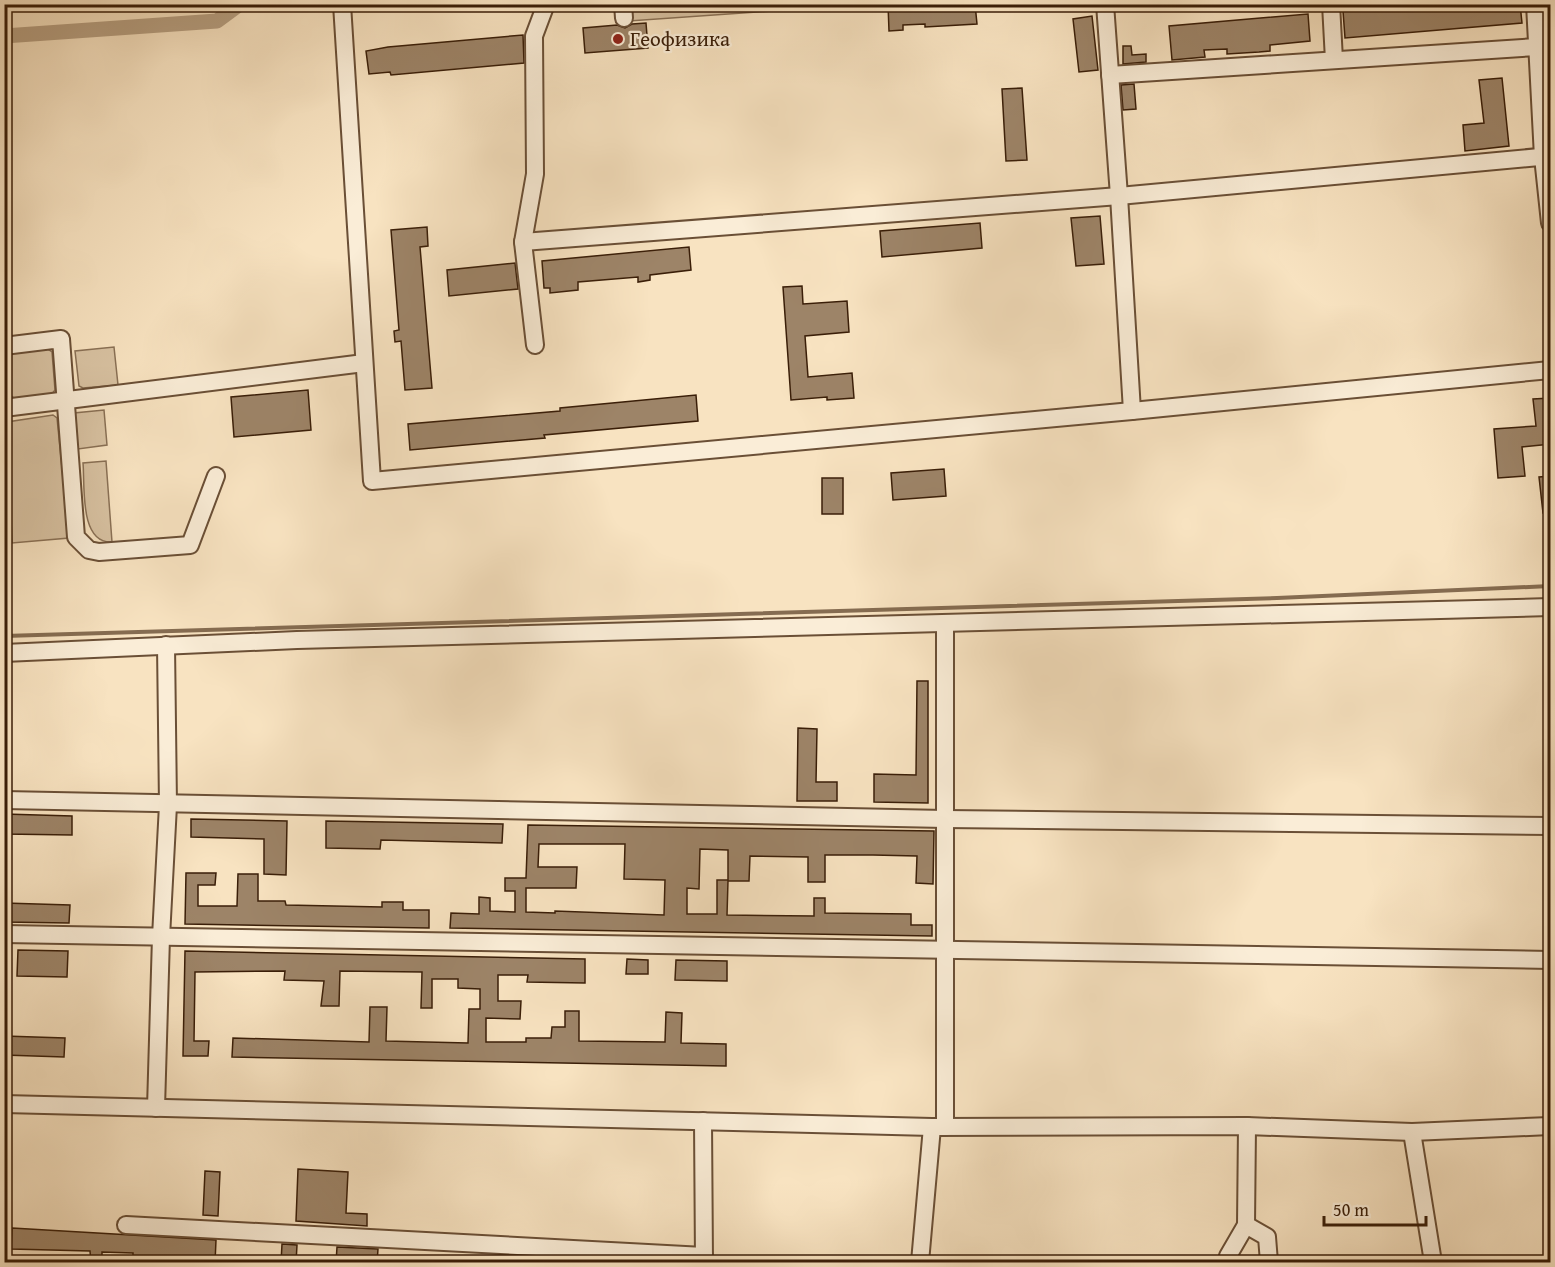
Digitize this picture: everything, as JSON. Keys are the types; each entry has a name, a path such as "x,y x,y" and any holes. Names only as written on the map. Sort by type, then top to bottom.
{"street":[{"path":"342,4 372,482 1551,370"},
{"path":"535,345 523,242 535,174 534,36 546,4"},
{"path":"1104,4 1132,411"},
{"path":"1331,4 1334,60"},
{"path":"1535,4 1551,223"},
{"path":"1110,75 1537,47"},
{"path":"523,242 1119,196 1547,156"},
{"path":"4,346 61,339 76,537 89,550 99,552 190,545 216,476"},
{"path":"4,408 364,363"},
{"path":"4,653 166,645 1551,607"},
{"path":"920,1263 939,1127 945,950 945,623"},
{"path":"156,1108 161,936 168,805 166,645"},
{"path":"4,800 945,819 1551,826"},
{"path":"4,934 1551,960"},
{"path":"4,1104 939,1127 1247,1126 1412,1132 1551,1126"},
{"path":"126,1225 704,1259 703,1121"},
{"path":"1227,1263 1228,1256 1246,1225 1247,1126"},
{"path":"1412,1132 1433,1263"},
{"path":"1246,1225 1267,1237 1269,1263"}],"shaded area":[{"path":"770,4 771,11 629,21 627,5"},
{"path":"114,347 118,385 83,388 79,386 75,351"},
{"path":"46,348 52,352 55,390 51,395 14,398 8,393 6,356 8,351"},
{"path":"104,410 107,445 78,449 74,413"},
{"path":"53,415 57,418 69,538 12,543 7,422"},
{"path":"106,461 112,542 101,540 94,534 89,524 84,498 83,463"}],"building":[{"path":"888,4 975,4 977,24 925,27 925,24 903,25 903,30 889,31"},
{"path":"1410,4 1520,4 1522,23 1345,38 1343,11"},
{"path":"1308,14 1310,41 1270,45 1270,51 1259,52 1227,54 1227,49 1204,50 1205,57 1172,60 1169,26"},
{"path":"1092,16 1098,70 1079,72 1073,19"},
{"path":"646,23 648,48 585,53 583,28 617,25 625,28 632,24"},
{"path":"523,35 524,63 391,75 390,72 369,74 366,51"},
{"path":"1123,46 1131,46 1132,55 1146,54 1146,62 1123,64"},
{"path":"1502,78 1509,146 1465,151 1463,125 1484,123 1479,80"},
{"path":"1134,84 1136,109 1123,110 1121,85"},
{"path":"1022,88 1027,160 1006,161 1002,89"},
{"path":"1100,216 1104,264 1076,266 1071,218"},
{"path":"980,223 982,248 882,257 880,231"},
{"path":"427,227 428,246 420,247 432,388 405,390 401,341 395,342 394,331 399,330 391,230"},
{"path":"689,247 691,270 650,275 650,280 638,282 638,277 578,282 578,290 550,293 550,288 544,288 542,261"},
{"path":"515,263 518,289 449,296 447,270"},
{"path":"802,286 803,304 847,301 849,332 805,336 808,377 852,373 854,398 827,400 827,397 791,400 783,287"},
{"path":"308,390 311,430 234,437 231,397"},
{"path":"696,395 698,421 410,450 408,424 560,411 560,408"},
{"path":"1551,398 1551,444 1522,447 1525,476 1498,478 1494,429 1536,426 1533,399"},
{"path":"944,469 946,496 893,500 891,473"},
{"path":"1551,476 1551,513 1543,513 1539,477"},
{"path":"822,478 843,478 843,514 822,514"},
{"path":"917,681 928,681 928,803 874,802 874,774 916,775"},
{"path":"798,728 817,729 816,782 837,782 837,801 797,801"},
{"path":"4,814 72,816 72,835 4,834"},
{"path":"191,819 287,821 286,875 264,874 264,839 191,837"},
{"path":"326,821 503,824 502,843 381,840 380,849 326,848"},
{"path":"528,825 934,831 933,884 916,883 917,856 825,855 825,882 808,882 808,857 750,856 749,881 728,881 727,915 814,916 814,898 825,898 825,913 911,914 911,925 932,925 932,936 450,928 451,913 479,914 479,897 490,898 490,911 515,912 515,891 505,891 505,878 526,878","holes":["539,844 625,844 624,879 665,880 664,915 526,912 526,888 576,888 577,867 538,867","700,849 728,850 728,880 717,880 717,914 687,914 687,888 699,889"]},
{"path":"186,873 216,873 215,885 198,885 198,906 237,906 238,874 258,874 258,901 285,901 286,905 382,907 382,902 403,902 403,910 429,910 429,928 185,924"},
{"path":"4,903 70,905 69,923 4,922"},
{"path":"18,950 68,951 67,977 17,976"},
{"path":"185,951 585,959 585,983 527,982 528,975 498,975 498,1001 521,1001 520,1019 486,1018 486,1042 526,1042 526,1038 551,1038 552,1027 565,1027 565,1011 579,1011 579,1041 665,1042 666,1012 682,1013 681,1043 726,1044 726,1066 232,1057 233,1038 369,1042 370,1007 387,1007 386,1041 468,1043 469,1009 480,1009 480,989 458,988 458,979 432,979 432,1008 421,1008 422,972 340,971 339,1006 321,1006 324,981 284,980 285,971 195,972 194,1041 209,1041 208,1056 183,1056"},
{"path":"627,959 648,960 648,974 626,974"},
{"path":"676,960 727,961 727,981 675,980"},
{"path":"4,1036 65,1038 64,1057 4,1055"},
{"path":"298,1169 348,1172 346,1213 367,1214 367,1226 296,1221"},
{"path":"205,1171 220,1172 218,1216 203,1215"},
{"path":"12,1228 216,1240 215,1263 133,1263 133,1253 102,1252 102,1263 91,1263 90,1251 11,1249"},
{"path":"282,1244 297,1245 296,1263 281,1263"},
{"path":"337,1247 378,1249 377,1263 336,1263"}],"waterway":[{"path":"4,36 217,21 240,4"},
{"path":"4,636 1277,598 1550,586"}],"place":[{"name":"Геофизика","path":"618,39"}]}
